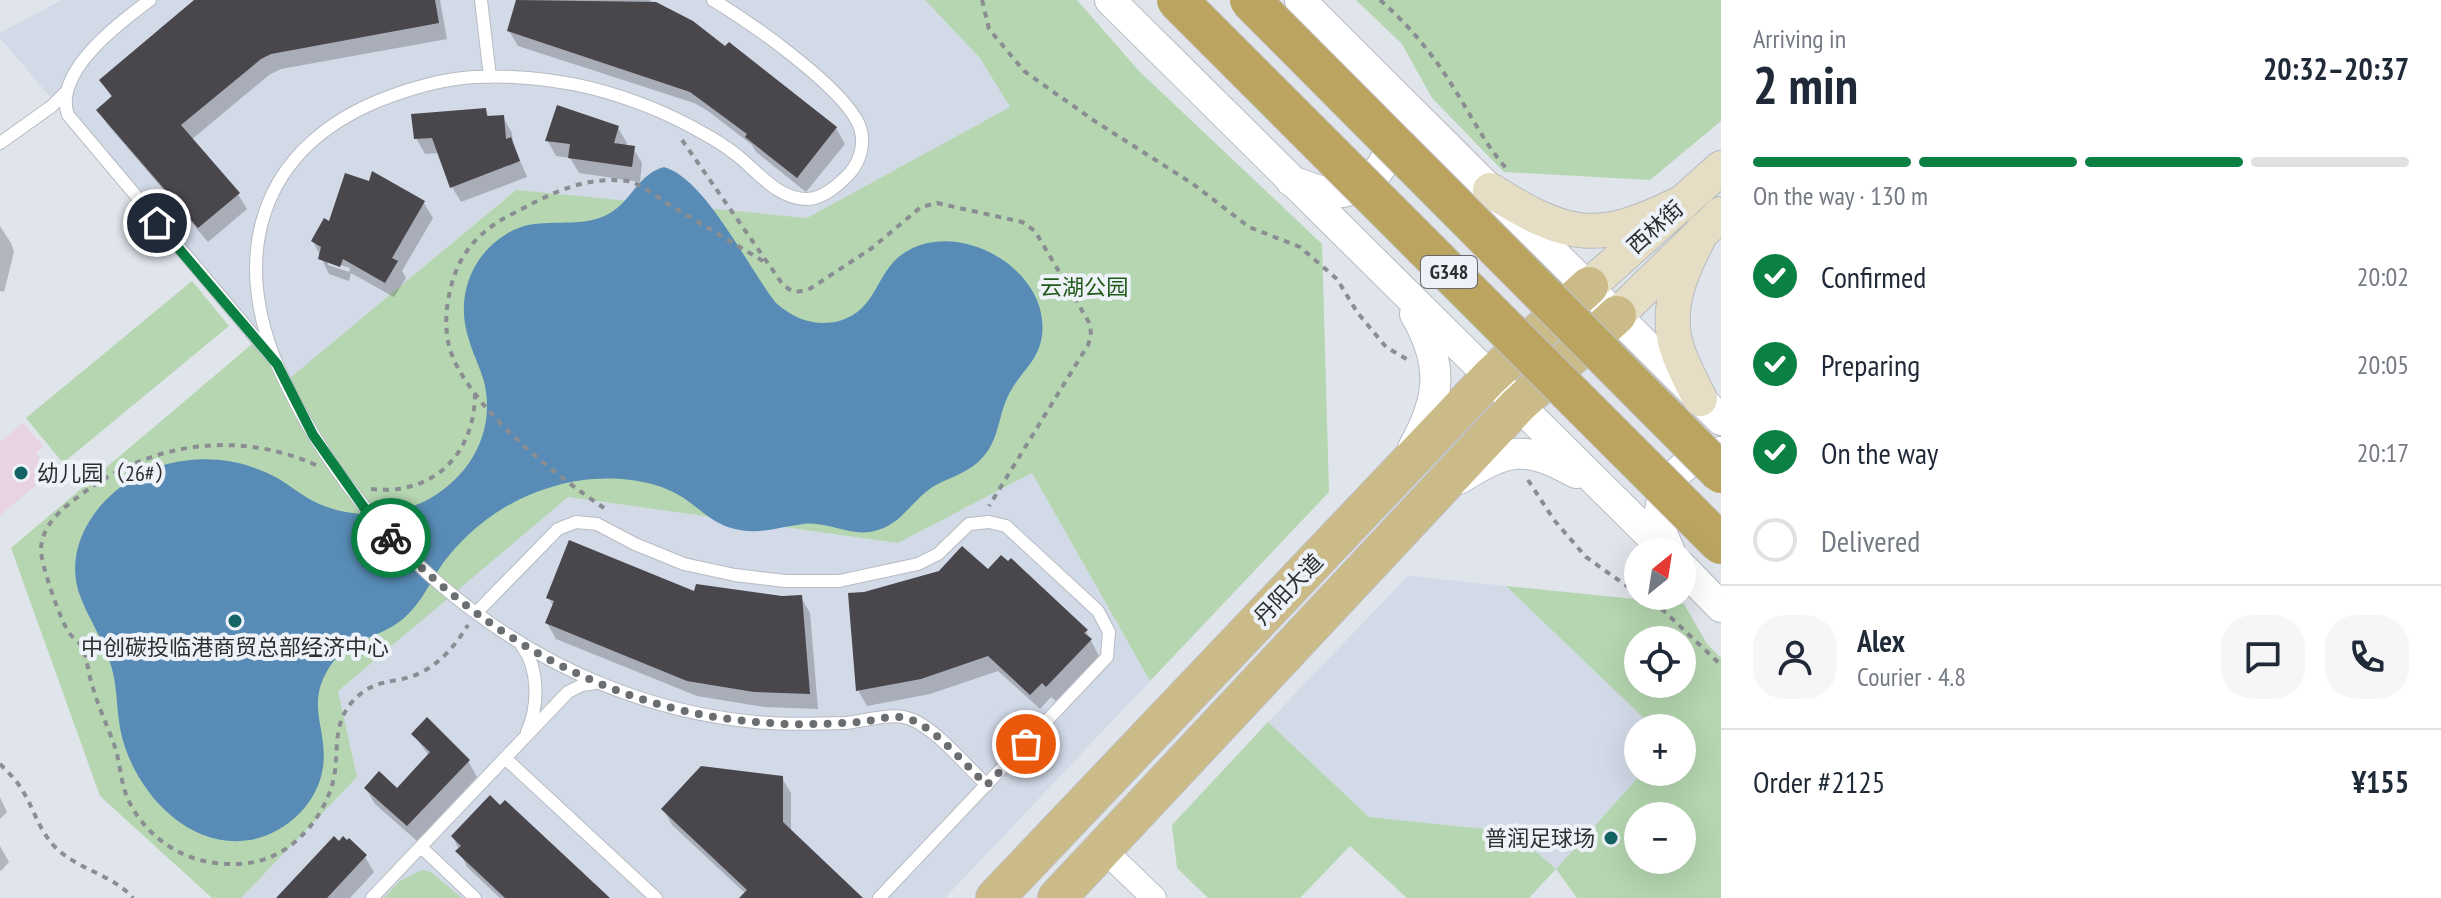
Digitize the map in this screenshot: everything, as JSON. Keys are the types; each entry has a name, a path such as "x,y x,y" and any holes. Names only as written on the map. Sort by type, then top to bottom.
{"highway":[{"name":"G348","path":"1177,0 1721,544"},
{"name":"G348","path":"1250,0 1721,473"}],"main road":[{"name":"西林街","path":"1589,286 1721,168"},
{"path":"1490,190 1527,213 1583,232 1616,228 1650,218 1679,204"},
{"path":"1711,410 1678,352 1674,319 1676,287 1680,276 1712,222"},
{"name":"西林街","path":"1617,315 1712,222"},
{"name":"丹阳大道","path":"1015,891 1401,470 1490,377 1589,286"},
{"name":"丹阳大道","path":"1057,898 1518,405 1617,315"}],"street":[{"path":"1110,0 1289,181 1653,538"},
{"path":"1300,0 1711,410"},
{"path":"1289,181 1322,192 1347,192 1367,184 1377,174 1388,158 1396,115 1381,82"},
{"path":"1400,288 1430,339 1436,370 1436,392 1430,414 1401,470"},
{"path":"1433,495 1496,457 1519,452 1548,458 1576,473 1615,501"},
{"path":"1664,538 1660,507 1668,484 1678,471 1696,457 1721,452"},
{"path":"1696,581 1721,607"},
{"path":"1103,849 1154,898"}],"lane":[{"path":"150,0 100,42 72,76 65,93 65,108 77,128 277,364"},
{"path":"481,0 490,77"},
{"path":"713,0 799,62 851,113 862,136 857,163 837,185 809,199 794,197 777,189 732,151 661,110 570,83 490,77 446,80 368,105 343,118 303,149 287,168 261,222 255,287 260,317 277,364 313,435 370,516 446,589 517,641 596,683 669,707 755,722 841,723 901,716 925,727 987,785"},
{"path":"0,143 65,93"},
{"path":"31,120 57,117 77,128"},
{"path":"476,613 558,529 576,522 597,524 684,564 785,581 839,581 918,564 938,554 969,524 997,523 1015,533 1098,611 1107,624 1110,641 1107,657 879,898"},
{"path":"517,641 529,655 535,679 533,713 525,736"},
{"path":"372,898 568,692 596,683"},
{"path":"505,758 656,898"},
{"path":"421,847 475,898"}],"path":[{"path":"982,0 989,29 1024,71 1193,184 1249,227 1300,247 1337,279 1357,312 1386,347 1415,364 1436,370"},
{"path":"661,110 767,263 788,290 797,293 808,290 872,248 921,207 929,204 937,203 1031,226 1086,317 1091,335 1088,345 992,498 989,506 997,523"},
{"path":"577,490 525,447 483,401 454,359 446,321 453,277 468,249 494,223 570,185 587,181 631,181 767,263"},
{"path":"475,391 468,435 455,459 442,471 415,486 394,491 361,487 307,461 263,448 217,444 178,448 135,462 94,484 70,502 44,531 41,560 68,632 81,644 92,685 116,750 126,796 146,827 177,851 204,861 241,864 270,857 283,851 307,830 330,793 340,724 349,706 364,691 380,682 421,673 441,659 457,643 476,613"},
{"path":"1519,452 1520,470 1554,520 1586,557 1624,584"},
{"path":"1663,610 1721,665"},
{"path":"0,764 24,793 40,828 59,850 86,869 119,884 133,898"}],"shaded area":[{"path":"62,0 925,0 980,58 1010,107 807,218 515,190 290,379 0,38 0,33"},
{"name":"幼儿园（26#）","path":"23,423 43,446 36,453 48,467 35,479 38,483 0,516 0,442"},
{"path":"1032,473 1150,681 945,898 241,898 357,777 338,691 567,497 898,543"},
{"path":"1408,576 1506,586 1639,714 1624,714 1624,786 1630,786 1556,869 1513,832 1369,817 1268,722"}],"green space":[{"name":"云湖公园","path":"925,0 1077,0 1139,71 1322,244 1329,492 1150,681 1032,473 898,543 568,497 338,691 357,777 241,898 212,898 100,796 11,548 257,340 290,378 516,190 807,218 1010,107 980,58"},
{"path":"1356,0 1721,0 1721,121 1650,180 1504,172 1432,98 1402,44"},
{"path":"192,281 229,326 63,463 26,418"},
{"path":"1506,586 1624,598 1624,610 1687,610 1707,644 1721,658 1721,898 1577,898 1556,869 1630,786 1696,786 1696,714 1639,714"},
{"path":"1268,722 1369,817 1513,832 1556,869 1529,898 1407,898 1350,846 1300,898 1208,898 1177,868 1172,825"},
{"path":"422,870 431,872 462,898 384,898 400,881"}],"water":[{"path":"664,167 680,175 711,206 776,303 805,320 830,323 852,316 869,300 894,261 926,243 949,241 974,246 996,256 1016,271 1031,289 1041,311 1042,335 1033,359 1009,394 989,450 973,466 927,491 890,525 870,532 853,532 820,524 744,531 716,521 674,492 623,479 571,482 522,498 493,515 466,537 403,619 342,652 334,661 326,673 318,697 324,754 320,781 298,815 263,837 227,841 206,836 168,813 139,778 129,758 120,728 109,659 79,593 75,576 76,558 86,526 96,512 134,478 188,460 207,459 244,465 279,479 320,504 350,513 398,511 436,494 462,472 480,443 485,427 485,385 469,340 464,309 469,279 484,253 495,242 519,228 602,217 620,206 646,177"}],"building":[{"path":"194,0 435,0 439,23 271,54 181,125 240,193 198,228 96,110 112,96 99,80"},
{"path":"516,0 656,2 693,21 725,46 729,42 837,127 797,178 745,137 747,134 690,92 507,31"},
{"path":"557,105 619,126 614,143 635,146 632,167 568,158 570,144 545,141"},
{"path":"486,108 487,116 504,115 506,139 511,137 520,161 450,188 432,138 414,139 411,114"},
{"path":"372,171 425,201 392,258 398,261 385,283 343,259 340,267 318,259 321,247 311,241 324,218 329,221 345,173 369,181"},
{"path":"569,540 694,591 696,584 782,596 802,595 810,694 754,692 687,681 545,623 554,601 546,598"},
{"path":"962,546 988,569 1001,555 1008,561 1011,558 1088,630 1084,633 1092,639 1046,687 1042,683 1030,695 988,656 921,679 856,691 848,593 864,592 939,571"},
{"path":"427,717 470,760 407,826 364,788 379,771 397,788 430,752 411,734"},
{"path":"701,766 783,776 783,822 863,898 739,898 747,890 661,809"},
{"path":"490,795 500,805 505,800 610,898 505,898 455,851 461,846 451,836"},
{"path":"334,836 339,841 343,836 347,840 349,838 367,855 327,898 276,898"}],"way so far":[{"path":"391,538 446,589 494,626 546,659 623,693 684,710 755,722 841,723 901,716 925,727 987,785 1026,744"}],"place":[{"name":"幼儿园（26#）","path":"21,473"},
{"name":"中创碳投临港商贸总部经济中心","path":"235,621"},
{"name":"普润足球场","path":"1611,838"}],"route":[{"path":"157,223 277,364 313,435 370,516 391,538"}]}
